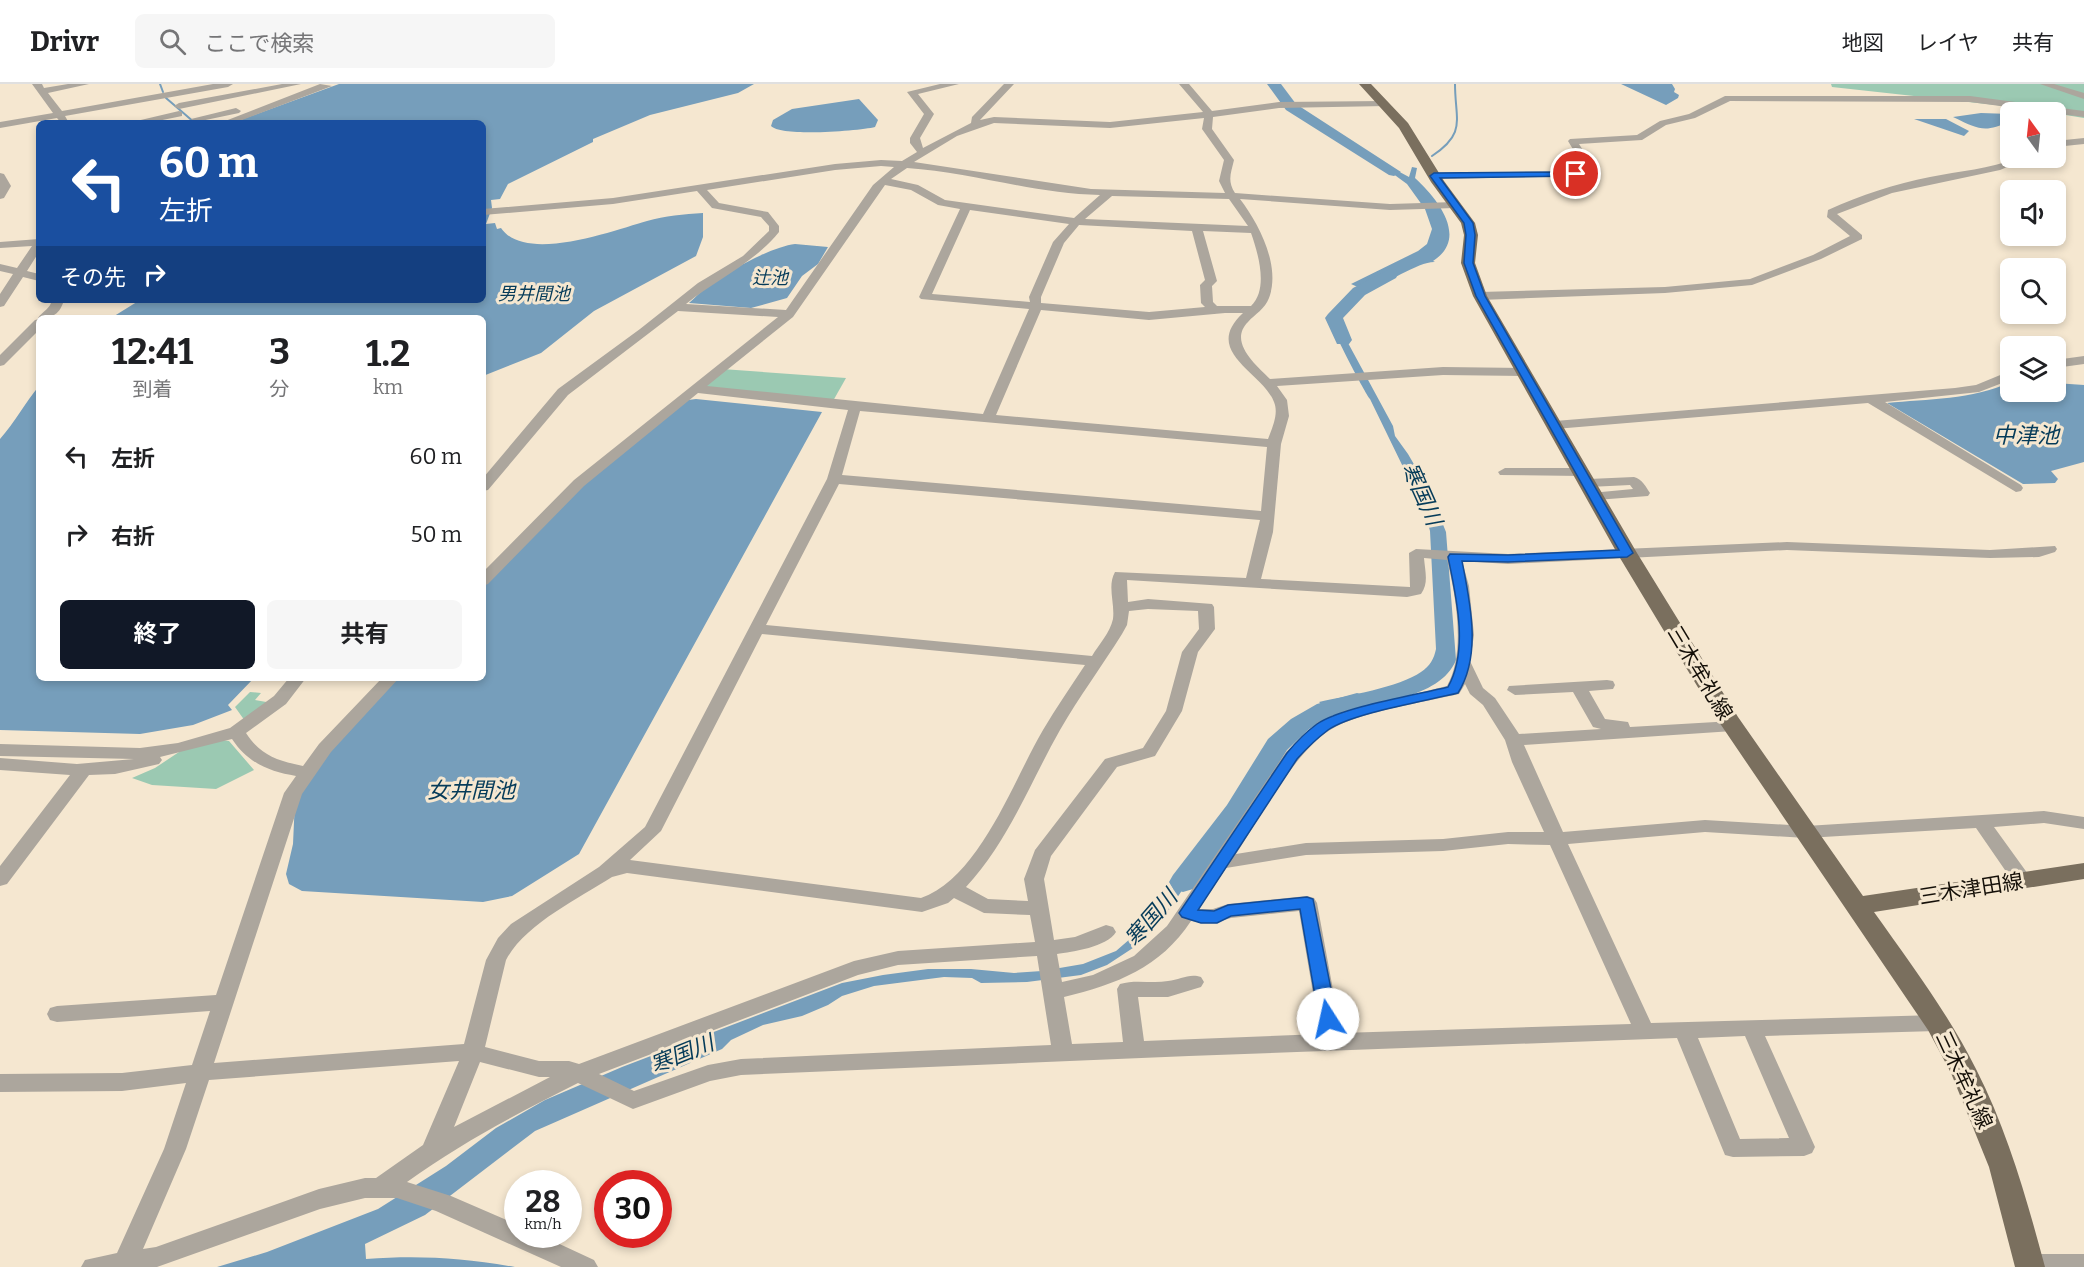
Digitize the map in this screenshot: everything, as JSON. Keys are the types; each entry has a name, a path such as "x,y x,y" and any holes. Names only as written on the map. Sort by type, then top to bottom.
{"main road":[{"name":"三木牟礼線","path":"1365,84 1404,126 1434,176 1448,205 1468,223 1471,235 1468,263 1480,296 1627,553 1730,723 1937,1023 1964,1072 2003,1167 2030,1265"},
{"name":"三木津田線","path":"1858,906 2084,871"}],"street":[{"path":"40,88 84,84"},
{"path":"165,84 173,103 179,110 196,120"},
{"path":"0,125 228,84"},
{"path":"144,120 296,84"},
{"path":"233,120 327,86 325,84"},
{"path":"924,153 917,148 915,142 929,114 912,92 954,84"},
{"path":"976,123 975,119 1009,84"},
{"path":"1184,84 1209,114 1207,129 1228,160 1224,181 1255,230 1264,263 1265,297 1238,326 1235,337 1238,349 1254,371 1268,383 1281,400 1283,409 1274,444 1268,516 1252,583"},
{"path":"2045,84 2084,96"},
{"path":"40,88 64,120"},
{"path":"1434,176 1593,174 1573,141 1639,138 1663,123 1692,116 1728,98 1970,99 2084,114"},
{"path":"202,120 285,101"},
{"path":"486,578 558,502 789,314 882,182 962,129 976,123 994,120 1110,125 1279,105 1383,104"},
{"path":"2066,143 2084,141"},
{"path":"486,212 612,201 835,166 907,164 1052,188 1231,195 1363,205 1448,205"},
{"path":"1480,296 1665,290 1752,282 1858,237 1832,217 1832,212 1842,207 1886,189 1984,171 2000,166"},
{"path":"0,176 6,186 0,196"},
{"path":"882,182 911,185 942,203 1077,221 1255,230"},
{"path":"486,483 563,392 702,285 747,258 774,231 774,226 759,211 716,206 700,188"},
{"path":"987,419 1036,308 1035,297 1059,242 1077,221 1110,192"},
{"path":"967,206 925,297 1149,316 1240,308 1253,310"},
{"path":"1197,228 1210,281 1206,285 1208,303 1214,310"},
{"path":"0,245 36,243"},
{"path":"0,303 36,248"},
{"path":"0,267 36,277"},
{"path":"48,315 56,308 57,303"},
{"path":"676,307 789,314"},
{"path":"0,362 36,326"},
{"path":"2066,362 2084,360"},
{"path":"1268,383 1461,370 1524,372"},
{"path":"1555,425 1963,391 2000,380"},
{"path":"695,389 855,407 1274,444"},
{"path":"1871,399 2016,488"},
{"path":"431,1152 473,1052 496,960 505,943 518,929 605,872 652,831 834,479 855,407"},
{"path":"1505,472 1589,484"},
{"path":"834,479 1268,516"},
{"path":"605,872 627,866 922,905 942,900 954,889 997,832 1051,732 1119,624 1121,607 1118,582 1120,575 1407,592 1416,591 1419,584 1416,553 1508,559 1787,546 1990,554 2040,553 2050,549"},
{"path":"1054,989 1098,981 1141,961 1174,932 1292,756 1324,726 1350,715 1453,690 1459,679 1466,635 1455,557"},
{"path":"1063,1052 1034,879 1042,855 1111,763 1149,752 1174,711 1190,652 1207,629 1206,607 1148,604 1121,607"},
{"path":"756,629 1096,661"},
{"path":"1462,661 1476,690 1489,702 1514,740 1521,762 1558,838 1644,1030"},
{"path":"0,750 140,754 178,748 237,732 280,700 296,681"},
{"path":"123,1265 175,1149 203,1072 293,793 325,748 388,681"},
{"path":"1515,690 1607,685"},
{"path":"1578,687 1599,723 1613,727 1730,723"},
{"path":"1514,740 1730,723"},
{"path":"237,732 255,758 279,767 306,772"},
{"path":"0,764 83,771 137,765 178,748"},
{"path":"0,879 83,771"},
{"path":"1219,863 1306,849 1443,845 1508,838 1558,838 1705,826 1806,832 2044,816 2084,824"},
{"path":"1981,822 2023,881"},
{"path":"954,889 984,906 1040,909"},
{"path":"1187,913 1201,917 1217,917 1228,911 1307,903 1332,1042"},
{"path":"388,1188 431,1152 484,1120 583,1076 854,968 898,958 1048,952 1078,944 1106,932"},
{"path":"1135,1051 1127,989 1168,989 1194,982"},
{"path":"57,1014 225,1002"},
{"path":"0,1083 80,1084 203,1072 473,1052 538,1069 569,1069 633,1100 708,1073 741,1068 1063,1052 1644,1030 1937,1023"},
{"path":"1684,1029 1733,1148 1804,1147 1751,1027"},
{"path":"93,1267 123,1265 156,1257 319,1199 365,1188 388,1188 443,1203 586,1267"},
{"path":"2030,1265 2084,1264"}],"green space":[{"path":"1831,84 2084,84 2084,118 2066,115 2066,102 2000,102 2000,105 1832,87"},
{"path":"722,369 846,378 833,401 697,389"},
{"path":"250,692 261,693 255,700 272,703 245,721 235,707"},
{"path":"222,740 229,741 254,770 216,789 152,785 132,778 155,768 182,750"}],"water":[{"name":"男井間池","path":"339,84 754,84 738,93 650,115 593,139 593,142 508,184 500,199 491,200 492,208 486,224 486,120 240,120"},
{"path":"1621,84 1672,84 1674,92 1679,95 1666,105"},
{"path":"859,99 878,120 875,127 804,132 771,126 773,120 792,109"},
{"path":"1981,113 2000,114 2000,125 1982,128 1953,117"},
{"path":"1914,119 1946,119 1969,131 1964,136"},
{"path":"1366,154 1409,177 1412,167 1417,168 1415,178 1440,207 1449,230 1449,241 1444,252 1433,261 1435,262 1411,269 1369,292 1351,284 1418,251 1427,244 1432,229 1425,209 1407,184"},
{"name":"男井間池","path":"703,213 703,237 696,256 594,311 541,353 486,375 486,315 116,315 135,303 486,303 486,224 495,223 497,229 501,228 513,238 529,243 549,244 593,237 661,218"},
{"name":"辻池","path":"795,244 828,247 818,264 802,276 787,298 751,308 689,303 711,284 734,269 773,250"},
{"path":"1336,310 1341,312 1338,320 1341,330 1393,426 1395,436 1430,492 1446,532 1456,660 1448,673 1435,684 1420,692 1334,716 1319,702 1372,690 1412,677 1429,665 1436,649 1430,531 1424,510 1333,327 1331,319"},
{"name":"中津池","path":"2066,384 2084,385 2084,462 2051,471 2058,479 2055,483 2023,484 1887,403 1965,396 2000,386 2000,402 2066,402"},
{"path":"36,390 36,681 251,681 228,705 232,710 193,725 140,734 0,730 0,439"},
{"name":"女井間池","path":"688,400 822,412 579,854 512,896 483,902 302,891 289,884 286,874 293,844 295,800 314,768 395,681 486,681 486,583 559,504"},
{"path":"1206,855 1162,920 1139,944 1107,965 1081,975 1027,982 981,983 972,978 944,977 874,986 842,996 802,1016 763,1025 731,1040 722,1049 535,1131 425,1215 365,1244 366,1259 441,1258 515,1267 217,1267 267,1252 378,1209 446,1166 496,1128 545,1100 622,1067 842,983 928,969 971,969 1014,973 1042,971 1083,964 1116,951 1138,932 1195,862"}],"waterway":[{"path":"160,84 163,92"},
{"name":"寒国川","path":"1274,84 1291,107 1394,172"},
{"path":"1432,156 1443,148 1455,133 1457,125 1455,84"},
{"path":"166,98 192,120"},
{"name":"寒国川","path":"1343,340 1334,318 1339,310 1359,292 1390,274"},
{"name":"寒国川","path":"1183,882 1237,811 1277,745 1300,724 1326,709 1357,701"}],"route":[{"path":"1328,1019 1307,903 1228,911 1217,917 1201,917 1187,913 1292,756 1324,726 1350,715 1453,690 1459,679 1466,647 1461,586 1455,557 1508,559 1546,555 1627,553 1480,296 1468,263 1471,235 1468,223 1434,176 1576,174"}]}
